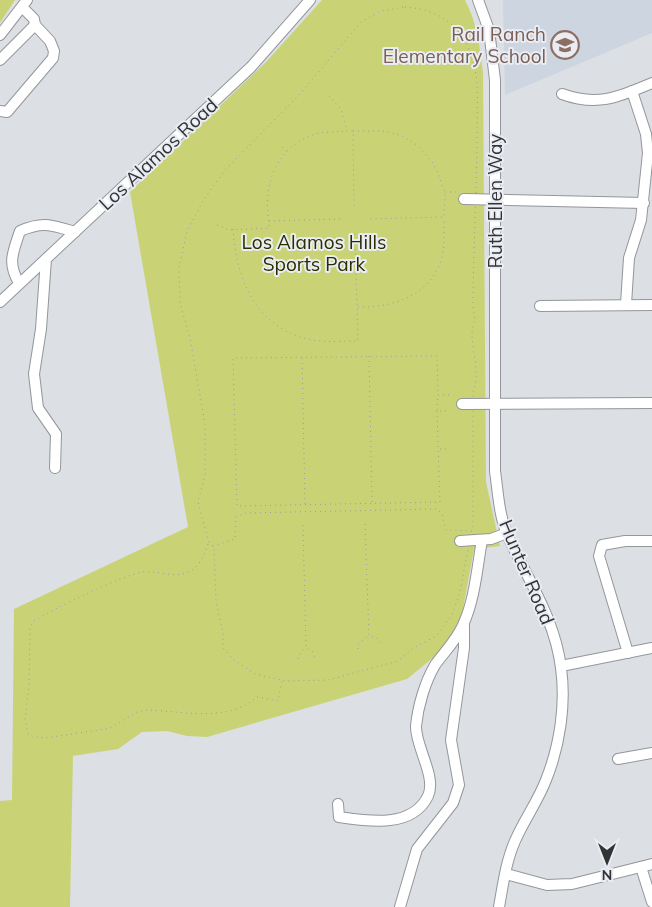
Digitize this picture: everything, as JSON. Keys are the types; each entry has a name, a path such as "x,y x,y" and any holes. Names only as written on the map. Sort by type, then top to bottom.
{"street":[{"name":"Los Alamos Road","path":"0,302 250,67 310,0"},
{"name":"Ruth Ellen Way","path":"478,0 489,30 494,54 496,404"},
{"path":"0,35 24,3 34,19 35,25 50,41 54,51 53,58 7,112 0,111"},
{"path":"0,60 35,25"},
{"path":"562,94 576,99 601,101 614,99 652,83"},
{"path":"626,304 629,258 641,220 648,153 646,134 632,91"},
{"path":"464,199 644,203"},
{"path":"20,283 12,272 12,257 20,232 33,225 46,224 75,232"},
{"path":"46,259 41,330 34,374 38,408 56,434 55,468"},
{"path":"540,306 652,305"},
{"path":"462,404 652,403"},
{"name":"Hunter Road","path":"496,404 495,471 502,520 551,624 561,666 561,720 556,747 546,780 515,842 499,907"},
{"path":"467,537 482,540 507,533"},
{"path":"400,907 417,848 453,803 459,785 452,740 464,648 464,623 482,540"},
{"path":"628,653 599,556 602,545 625,541 652,541"},
{"path":"338,804 339,817 399,819 411,813 428,796 430,784 416,727 425,684 436,664 454,644 464,623"},
{"path":"561,666 652,648"},
{"path":"618,759 652,753"},
{"path":"506,874 547,885 572,884 652,864"},
{"path":"641,867 652,902"}],"path":[{"path":"208,543 212,546 216,561 216,601 223,633 224,648 233,659 255,674 282,680 328,680 398,661 412,649 436,636 446,624 457,603 467,537 473,392 477,384 472,333 476,322 473,310 473,264 477,199 477,80 470,51 457,29 436,13 421,8 405,6 381,11 361,22 298,96 218,180 204,199 187,231 182,250 178,286 182,313 190,338 204,424 205,475 198,502 208,543 198,565 191,571 172,575 153,571 132,574 34,621 30,627 29,686 25,719 28,734 33,737 45,738 110,728 137,712 147,710 214,713 241,707 257,697 278,701 282,680"},
{"path":"329,96 341,110 347,131"},
{"path":"352,131 354,207"},
{"path":"217,225 233,229 269,228 266,204 268,184 273,171 287,152 310,136 326,132 385,131 409,140 432,162 444,192 442,256 439,266 429,281 412,296 400,302 374,308 357,307"},
{"path":"282,147 287,152"},
{"path":"444,192 454,192"},
{"path":"368,219 444,217"},
{"path":"269,221 342,219"},
{"path":"233,229 235,256 246,290 263,312 286,331 309,340 358,341 355,233"},
{"path":"369,356 372,503"},
{"path":"437,356 440,502 237,506 233,358 302,357 437,356"},
{"path":"302,357 305,505"},
{"path":"438,395 449,395"},
{"path":"437,411 450,411"},
{"path":"439,449 449,449"},
{"path":"212,546 235,538 236,517 245,513 437,509 442,514 446,530 467,537"},
{"path":"366,524 368,636"},
{"path":"303,525 306,648"},
{"path":"368,636 377,638 381,643"},
{"path":"358,649 358,644 368,636"},
{"path":"306,648 313,652 315,658"},
{"path":"298,659 301,652 306,648"}],"shaded area":[{"name":"Rail Ranch Elementary School","path":"503,0 652,0 652,33 505,95"}],"green space":[{"path":"0,0 15,0 0,23"},
{"name":"Los Alamos Hills Sports Park","path":"322,0 465,0 475,26 483,73 486,482 500,546 474,549 462,614 451,638 434,657 407,679 207,737 187,736 167,731 142,732 118,749 73,756 70,907 0,907 0,801 12,800 14,609 188,527 130,192 266,62"}],"place":[{"name":"Rail Ranch Elementary School","path":"565,45"}]}
